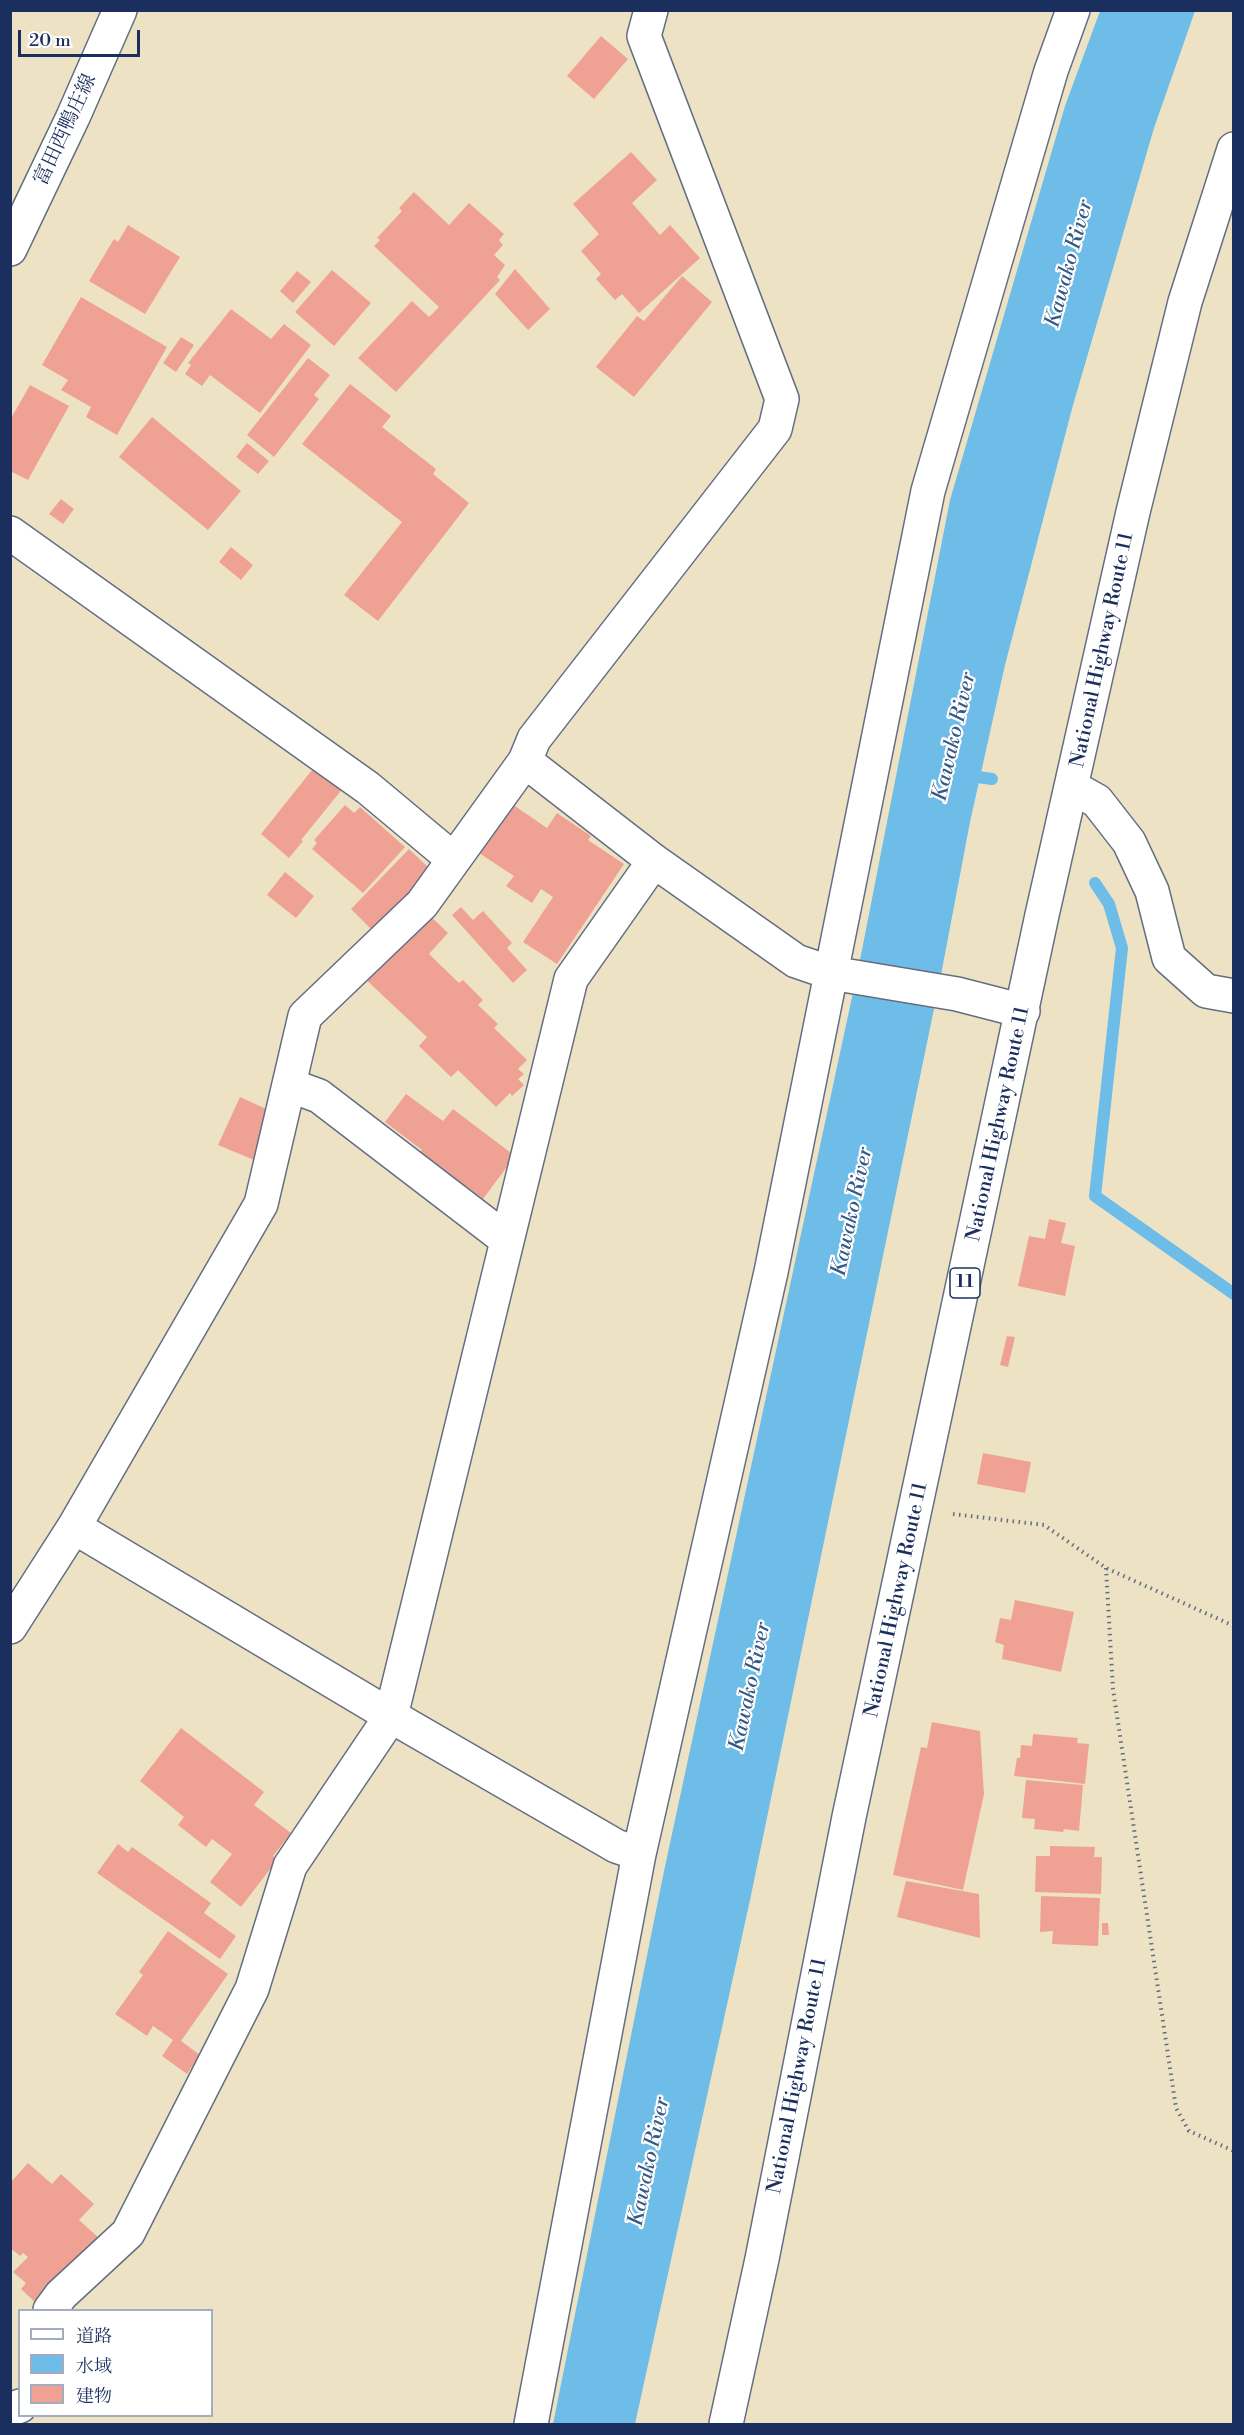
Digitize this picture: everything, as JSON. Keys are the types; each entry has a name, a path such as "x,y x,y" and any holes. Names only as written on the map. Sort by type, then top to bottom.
{"main road":[{"name":"富田西鴨庄線","path":"10,249 73,117 120,10"},
{"path":"10,1627 74,1527 261,1204 305,1016 422,904 525,761 534,739 775,429 782,399 644,36 651,10"},
{"path":"531,2424 639,1854 838,974 928,491 1051,71 1073,10"},
{"name":"National Highway Route 11","path":"726,2424 764,2247 849,1817 1042,915 1133,512 1182,314 1233,149"},
{"path":"10,533 368,788 453,859"},
{"path":"525,761 654,861 796,961 838,974 957,994 1023,1011"},
{"path":"1072,787 1097,801 1129,842 1152,891 1169,958 1206,991 1233,996"},
{"path":"51,2309 61,2295 128,2233 252,1989 290,1866 391,1716 571,979 654,861"},
{"path":"289,1085 320,1096 507,1240"},
{"path":"74,1527 391,1716 616,1846 639,1854"}],"path":[{"path":"917,1505 952,1514 1044,1525 1106,1568 1233,1626"},
{"path":"1106,1568 1113,1689 1176,2108 1189,2131 1233,2151"}],"water":[{"name":"Kawako River","path":"1100,11 1195,11 1154,128 1073,405 1005,665 970,822 941,975 750,1900 635,2424 553,2424 664,1871 860,960 950,500 1065,106"}],"building":[{"path":"601,36 628,59 594,99 567,76"},
{"path":"631,152 657,180 632,203 660,235 670,225 700,258 639,313 622,294 615,300 596,279 601,274 581,251 599,234 573,204"},
{"path":"414,192 449,225 469,203 504,234 499,240 503,245 494,255 505,265 497,277 500,280 396,392 358,358 412,301 429,317 439,307 374,246 380,240 377,238 402,211 399,208"},
{"path":"128,225 180,257 145,314 89,281 114,239 118,242"},
{"path":"515,269 550,309 528,330 495,294"},
{"path":"332,270 371,303 334,346 295,312"},
{"path":"297,271 311,282 293,303 280,291"},
{"path":"682,276 712,302 634,397 596,367 637,316 644,321"},
{"path":"81,297 167,347 117,435 86,417 91,407 61,390 68,380 42,365"},
{"path":"231,309 271,339 284,324 311,345 260,413 210,375 202,386 185,374 191,365 188,363"},
{"path":"181,337 194,345 176,372 163,363"},
{"path":"308,358 330,375 314,395 319,399 274,457 247,435"},
{"path":"350,384 391,416 382,427 436,469 433,474 469,503 378,621 344,595 402,522 302,444"},
{"path":"30,385 69,406 28,480 10,471 10,420"},
{"path":"152,417 241,491 208,530 119,457"},
{"path":"247,443 269,461 258,474 236,457"},
{"path":"61,499 74,509 63,524 49,514"},
{"path":"231,547 253,565 241,580 219,562"},
{"path":"316,765 344,787 289,858 261,834"},
{"path":"512,804 547,828 557,813 591,836 588,840 624,864 557,964 523,942 553,897 541,889 532,903 506,886 514,876 479,853"},
{"path":"345,805 354,813 360,807 405,847 363,893 312,849 317,843 314,840"},
{"path":"409,849 431,870 373,931 351,909"},
{"path":"285,872 314,896 296,918 267,895"},
{"path":"461,907 473,920 483,911 512,943 507,948 527,970 513,983 452,915"},
{"path":"423,909 448,933 429,954 459,983 463,980 483,1000 478,1005 498,1024 494,1028 527,1060 518,1069 524,1074 518,1079 524,1085 512,1096 510,1093 496,1107 458,1070 451,1077 419,1046 427,1037 360,974"},
{"path":"406,1094 443,1121 453,1109 515,1156 483,1199 420,1153 422,1150 385,1122"},
{"path":"240,1097 275,1113 254,1160 218,1145"},
{"path":"1049,1219 1066,1223 1061,1243 1075,1246 1065,1296 1018,1286 1029,1236 1045,1239"},
{"path":"1007,1336 1015,1337 1008,1367 1000,1365"},
{"path":"983,1453 1031,1462 1025,1493 977,1484"},
{"path":"1015,1600 1074,1612 1061,1672 1002,1659 1004,1645 995,1642 1000,1618 1011,1620"},
{"path":"932,1722 980,1731 984,1794 963,1890 893,1875 921,1747 927,1748"},
{"path":"181,1728 264,1792 254,1805 291,1833 273,1856 277,1860 241,1907 210,1882 232,1854 212,1839 206,1847 178,1825 184,1817 140,1781"},
{"path":"1033,1734 1078,1738 1077,1743 1089,1744 1085,1784 1014,1776 1017,1758 1020,1758 1021,1745 1032,1746"},
{"path":"1026,1780 1083,1785 1079,1831 1034,1829 1035,1819 1022,1818"},
{"path":"118,1844 128,1852 132,1847 211,1903 204,1913 236,1936 220,1959 97,1873"},
{"path":"1050,1846 1095,1847 1094,1857 1102,1857 1101,1894 1035,1892 1036,1856 1050,1856"},
{"path":"906,1881 979,1894 980,1938 897,1917"},
{"path":"1041,1896 1100,1898 1098,1946 1052,1944 1053,1931 1040,1932"},
{"path":"1102,1923 1108,1923 1109,1935 1102,1935"},
{"path":"168,1931 228,1974 181,2041 200,2055 187,2074 162,2056 173,2040 153,2026 147,2036 115,2014 143,1975 139,1972"},
{"path":"28,2163 52,2184 61,2174 94,2204 79,2220 99,2238 38,2305 21,2289 26,2283 13,2272 28,2257 23,2253 20,2256 10,2248 10,2183"}],"waterway":[{"name":"Kawako River","path":"964,775 992,779"},
{"path":"1095,883 1109,904 1122,948 1095,1196 1234,1294"}]}
